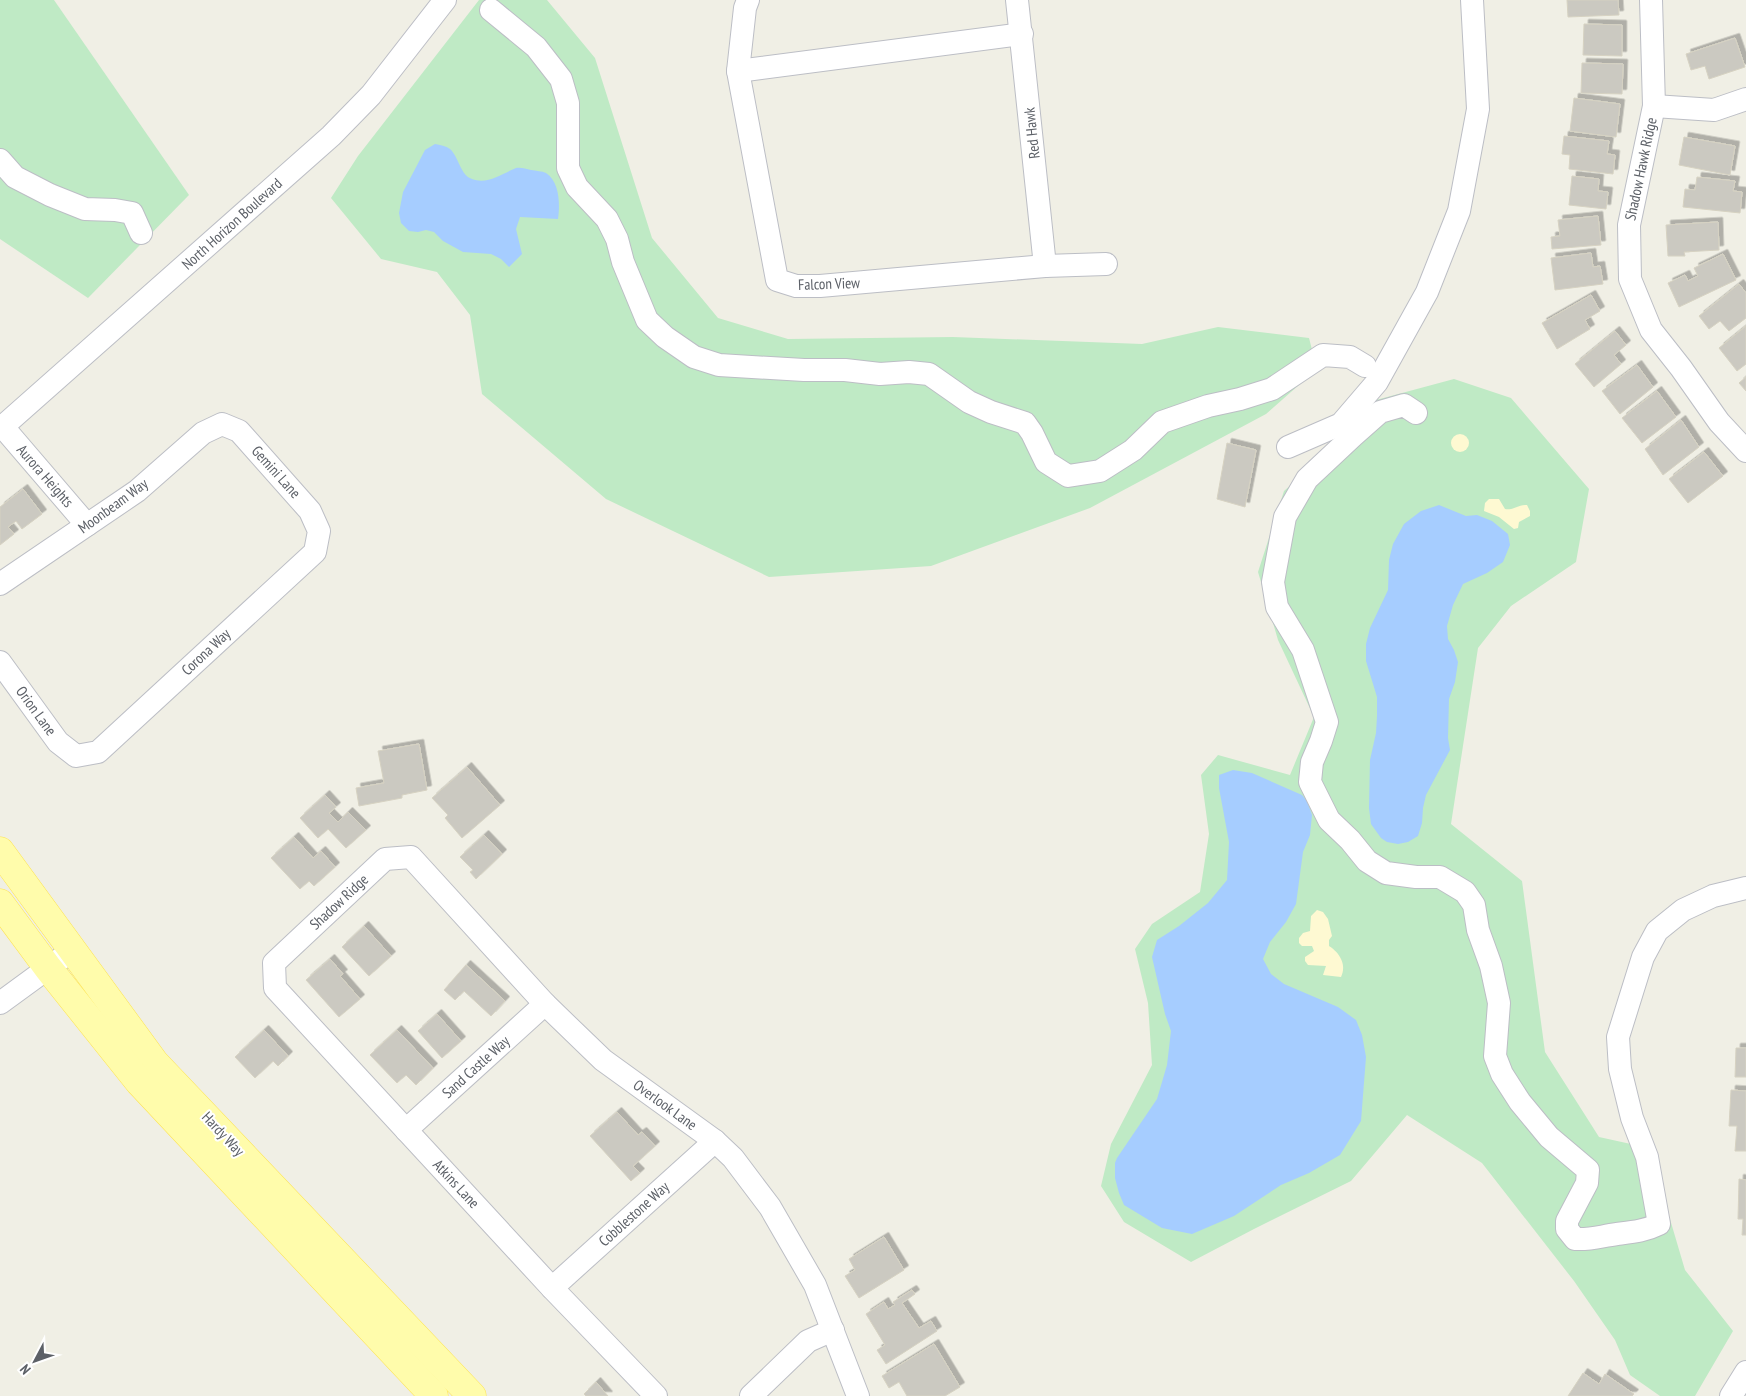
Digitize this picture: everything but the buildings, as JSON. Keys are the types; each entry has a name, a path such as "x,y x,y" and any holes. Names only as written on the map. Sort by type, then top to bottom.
{"main road":[{"name":"Hardy Way","path":"0,851 74,949 155,1063 472,1396"},
{"name":"Hardy Way","path":"0,903 48,968 139,1082 434,1396"}],"street":[{"name":"North Horizon Boulevard","path":"1,428 331,136 371,96 444,0"},
{"name":"Falcon View","path":"748,0 745,8 738,71 777,280 796,286 820,286 1045,266 1106,264"},
{"name":"Red Hawk","path":"1017,0 1045,266"},
{"path":"1288,447 1341,424 1376,382 1427,292 1459,211 1478,110 1472,0"},
{"name":"Shadow Hawk Ridge","path":"1651,0 1654,106 1629,225 1630,279 1651,330 1681,368 1719,422 1746,451"},
{"path":"491,10 536,47 561,79 568,104 568,168 577,187 595,206 617,239 622,262 647,320 665,337 694,357 719,365 804,370 845,370 880,374 908,372 929,374 968,402 1025,423 1046,462 1068,476 1100,471 1133,450 1162,422 1208,406 1272,389 1323,355 1350,357 1365,366"},
{"path":"738,71 1022,34"},
{"path":"1654,106 1714,110 1746,99"},
{"path":"0,160 15,177 50,195 85,209 115,210 132,213 141,233"},
{"path":"1416,412 1404,406 1380,412 1307,479 1285,517 1273,582 1277,607 1303,650 1327,722 1312,762 1310,782 1330,820 1367,861 1386,872 1416,877 1440,877 1465,892 1474,905 1478,930 1491,966 1499,1003 1494,1056 1502,1074 1520,1102 1549,1137 1588,1170 1587,1183 1566,1220 1567,1229 1575,1239 1590,1240 1615,1234 1647,1230 1659,1224 1647,1156 1632,1118 1620,1069 1618,1037 1643,957 1657,931 1682,910 1713,896 1746,888"},
{"name":"Moonbeam Way","path":"0,584 137,491 202,433 222,424"},
{"name":"Gemini Lane","path":"222,424 238,431 310,511 319,531"},
{"name":"Aurora Heights","path":"1,428 87,525"},
{"name":"Corona Way","path":"76,756 98,752 315,552 319,531"},
{"name":"Orion Lane","path":"0,662 58,742 76,756"},
{"name":"Shadow Ridge","path":"274,964 384,859 411,857"},
{"name":"Overlook Lane","path":"411,857 545,1004 603,1060 715,1140 733,1158 770,1207 815,1285 858,1396"},
{"path":"0,1003 74,949"},
{"name":"Atkins Lane","path":"274,964 275,988 552,1288 656,1396"},
{"name":"Sand Castle Way","path":"406,1130 545,1004"},
{"name":"Cobblestone Way","path":"552,1288 715,1140"},
{"path":"751,1396 808,1341 833,1330"},
{"path":"1732,1396 1746,1372"}],"green space":[{"path":"0,0 54,0 189,195 88,298 0,239"},
{"path":"479,0 547,0 595,58 652,238 718,318 788,339 953,337 1142,344 1218,327 1309,338 1317,369 1266,414 1090,508 931,566 769,577 606,499 482,394 470,315 437,272 381,259 331,198 358,156"},
{"path":"1454,379 1511,398 1589,489 1576,562 1511,606 1478,648 1451,824 1522,881 1545,1052 1599,1137 1649,1148 1685,1270 1733,1331 1695,1396 1660,1396 1630,1375 1615,1340 1574,1281 1482,1163 1407,1115 1351,1181 1191,1262 1124,1222 1101,1186 1111,1144 1152,1065 1148,1003 1135,949 1152,924 1200,892 1209,834 1201,775 1218,755 1290,775 1314,717 1278,640 1258,572 1284,491 1337,444 1376,400"}],"sand":[{"path":"1460,434 1466,437 1469,443 1466,449 1460,452 1454,449 1451,443 1454,437"},
{"path":"1489,499 1499,499 1505,509 1527,505 1530,516 1519,522 1518,528 1514,529 1499,517 1484,511 1485,503"},
{"path":"1317,910 1323,912 1328,919 1332,936 1329,940 1329,946 1336,952 1343,964 1341,977 1323,975 1326,966 1308,965 1305,961 1305,957 1314,951 1312,946 1302,946 1299,943 1299,938 1303,933 1310,931 1311,916"}],"water":[{"path":"435,144 450,149 456,156 462,170 472,179 484,181 516,168 546,173 554,182 558,194 558,219 520,217 516,229 522,254 509,267 501,259 491,254 463,252 443,241 434,232 426,230 418,232 409,231 401,223 399,213 403,192 425,150"},
{"path":"1439,505 1466,516 1477,515 1492,521 1508,534 1510,545 1503,562 1487,573 1463,584 1453,605 1447,626 1448,639 1458,662 1455,682 1449,699 1448,738 1450,750 1426,795 1418,836 1408,842 1398,844 1387,842 1381,838 1371,824 1369,808 1370,760 1376,733 1377,697 1366,661 1366,644 1370,628 1388,590 1389,560 1393,544 1404,524 1421,511"},
{"path":"1233,770 1252,773 1302,795 1307,801 1312,815 1310,835 1303,852 1296,904 1286,922 1270,942 1263,959 1271,974 1284,984 1338,1007 1356,1020 1362,1035 1366,1057 1361,1121 1340,1155 1309,1173 1281,1185 1234,1216 1192,1234 1162,1228 1124,1205 1115,1178 1115,1163 1157,1099 1167,1065 1171,1031 1165,1014 1152,957 1157,940 1179,926 1208,903 1227,880 1229,842 1219,788 1219,775"}]}
